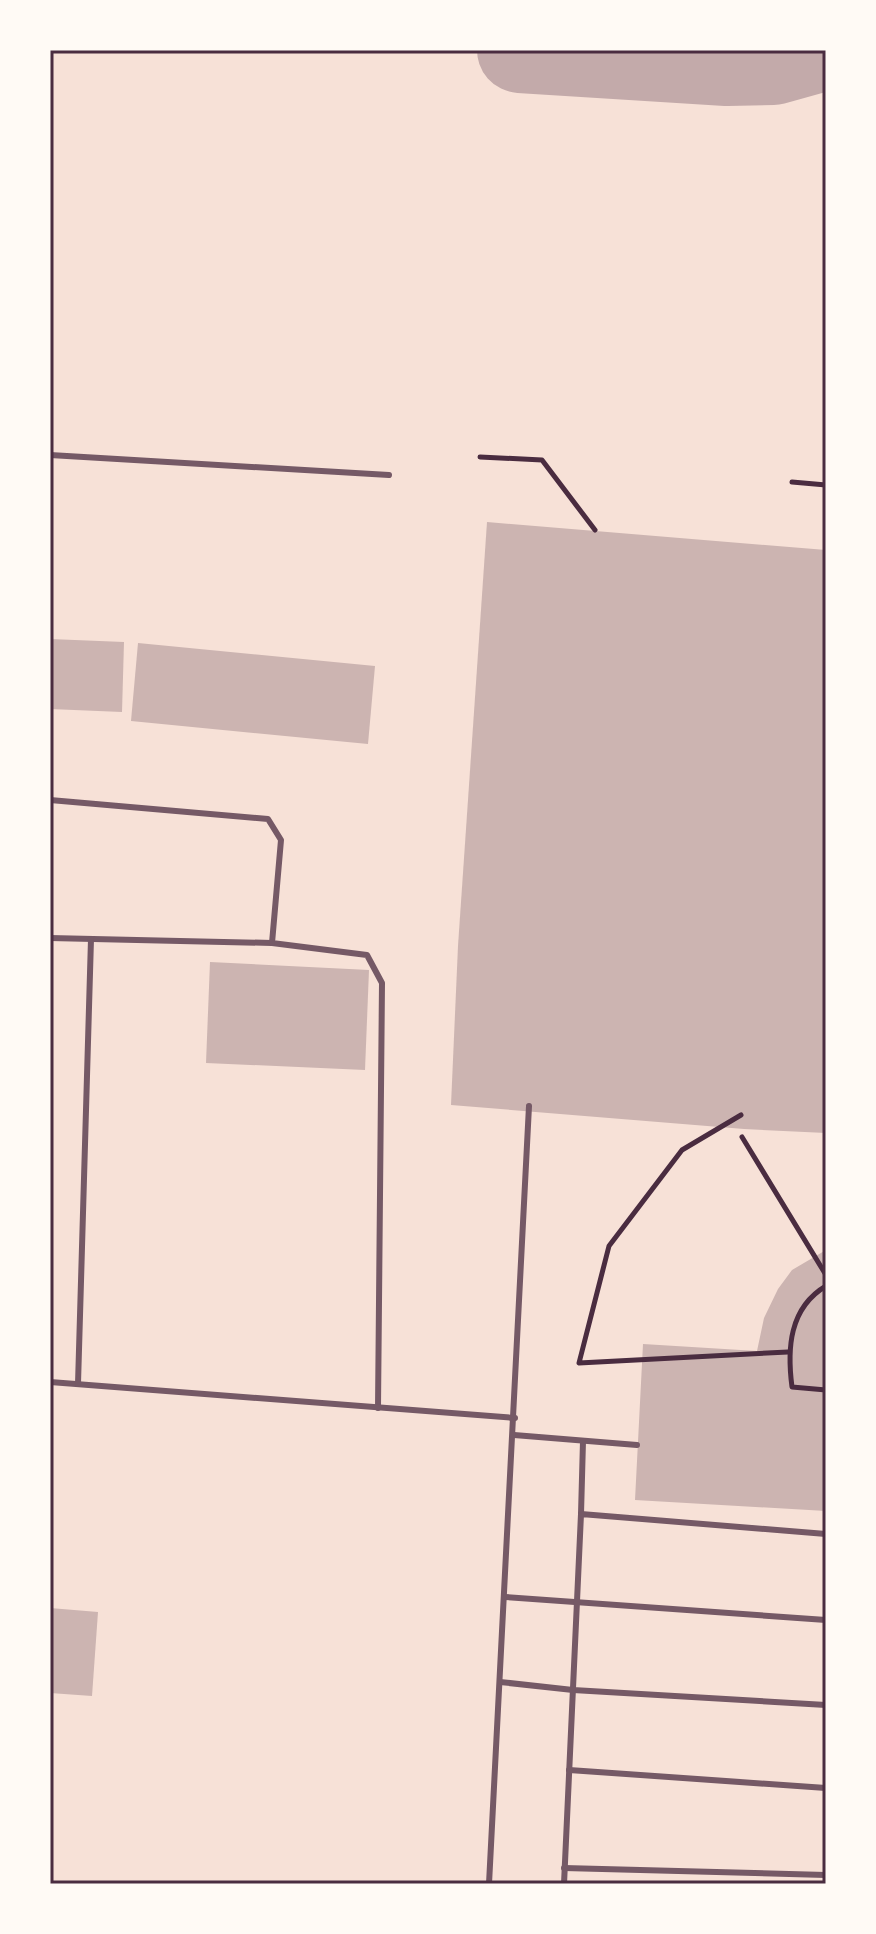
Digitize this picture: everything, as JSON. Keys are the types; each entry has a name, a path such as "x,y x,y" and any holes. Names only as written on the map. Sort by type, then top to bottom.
{"lane":[{"path":"50,455 389,475"},
{"path":"50,800 268,819 281,840 272,943"},
{"path":"50,938 272,943 367,955 382,983 378,1408"},
{"path":"78,1384 91,939"},
{"path":"489,1884 529,1106"},
{"path":"50,1382 515,1418"},
{"path":"514,1435 637,1445"},
{"path":"564,1884 583,1441"},
{"path":"581,1514 826,1534"},
{"path":"505,1597 826,1620"},
{"path":"500,1682 573,1690 826,1705"},
{"path":"569,1770 826,1788"},
{"path":"564,1868 826,1875"}],"path":[{"path":"480,457 542,460 595,530"},
{"path":"792,482 826,485"},
{"path":"741,1115 682,1150 609,1246 579,1363 788,1352"},
{"path":"742,1137 826,1275"},
{"path":"826,1286 819,1290 797,1318 788,1352 792,1387 826,1390"}],"building":[{"path":"487,522 826,550 826,1133 451,1105 458,946"},
{"path":"50,639 124,642 122,712 50,709"},
{"path":"138,643 375,666 368,744 131,721"},
{"path":"210,962 369,970 365,1070 206,1063"},
{"path":"826,1250 826,1511 635,1500 643,1344 757,1351 764,1318 778,1289 792,1270"},
{"path":"50,1608 98,1612 92,1696 50,1693"}],"taxiway":[{"path":"520,50 727,63 773,62 816,50"}]}
